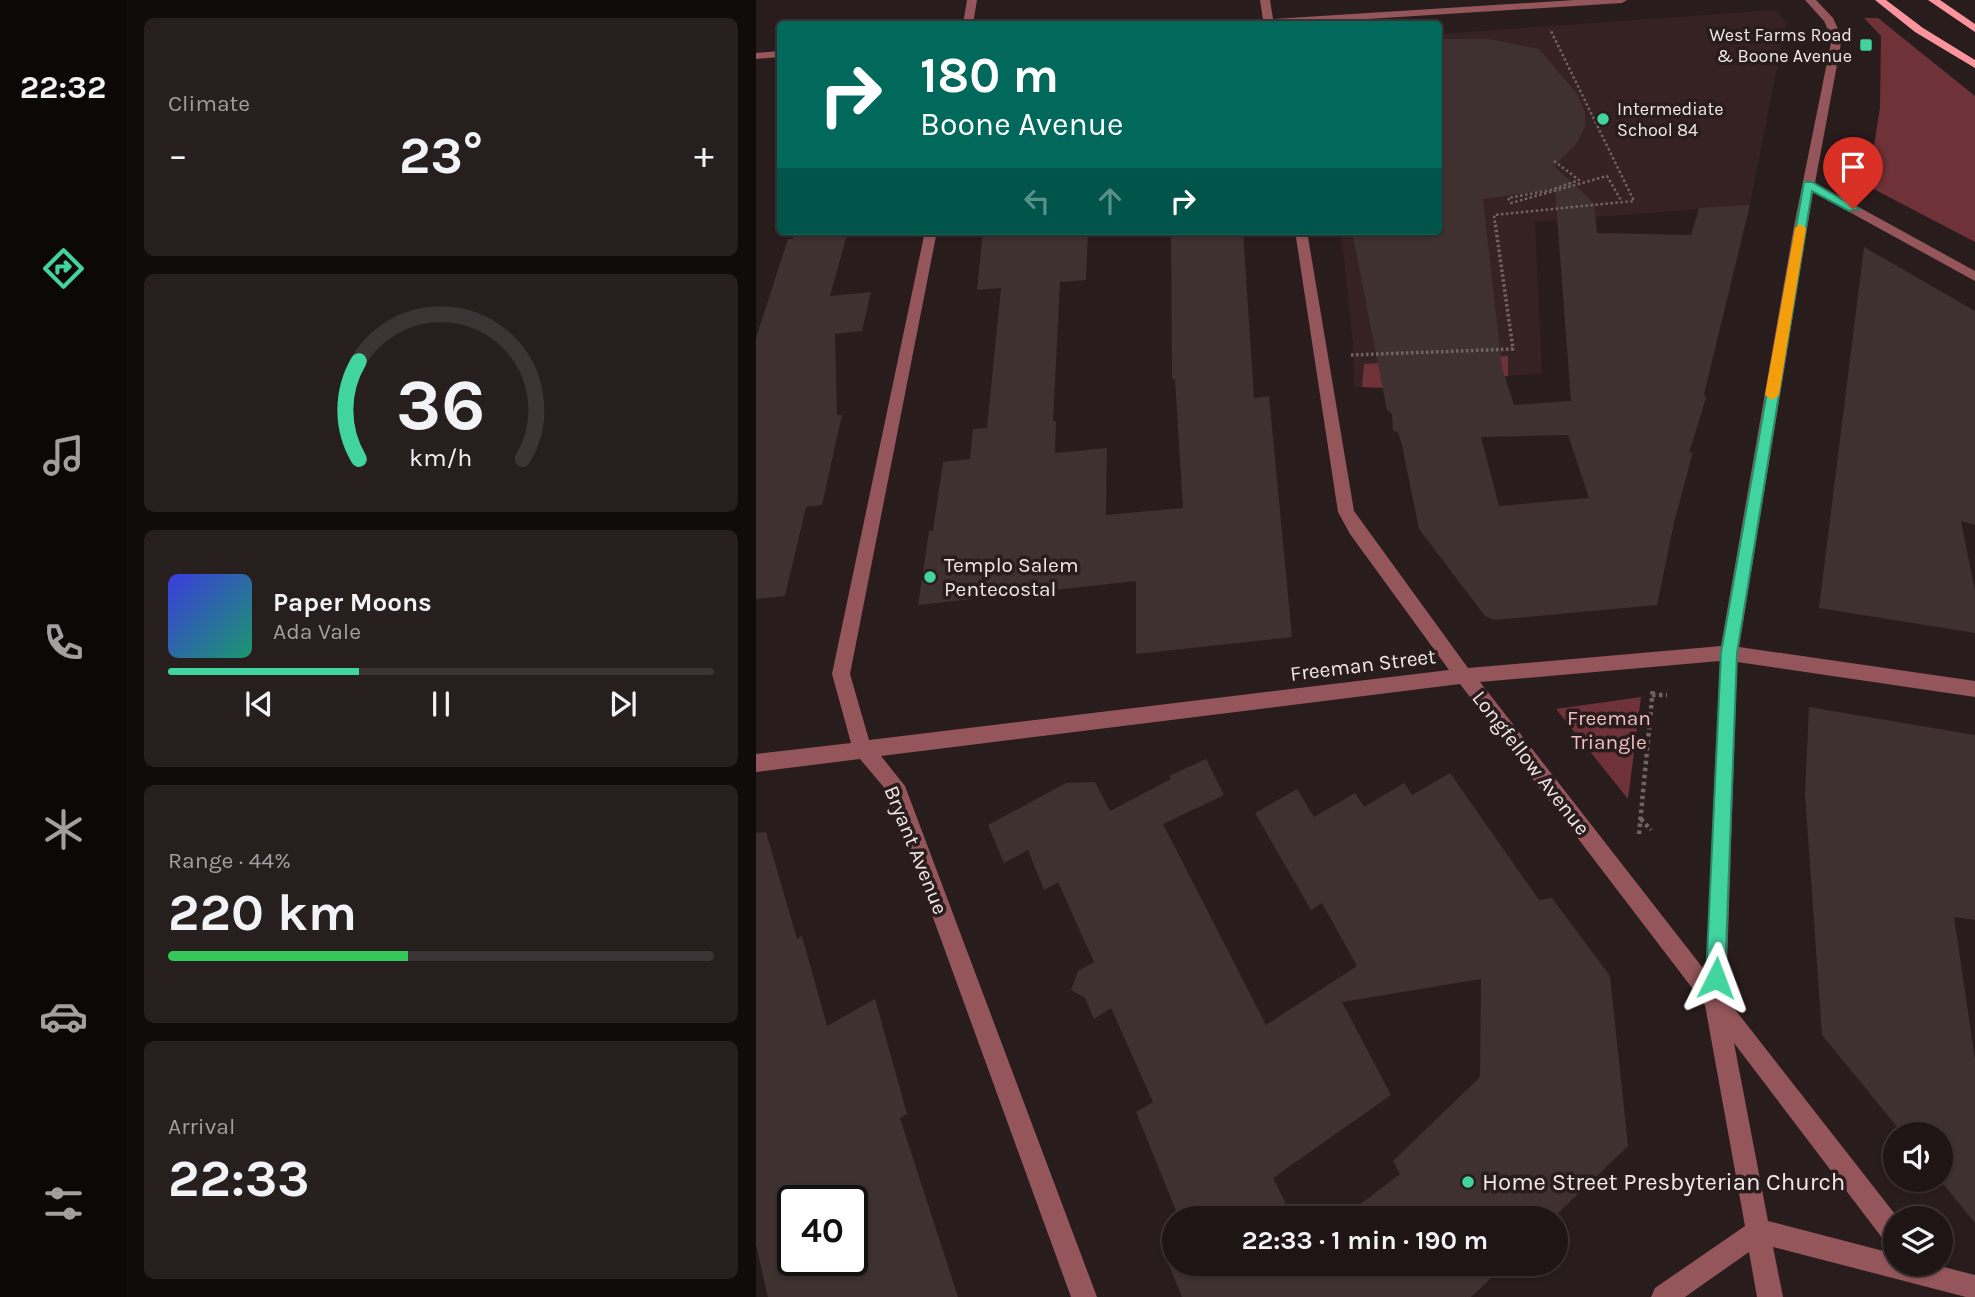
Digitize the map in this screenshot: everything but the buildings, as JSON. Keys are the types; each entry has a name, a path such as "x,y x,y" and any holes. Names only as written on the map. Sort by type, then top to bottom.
{"main road":[{"path":"1881,0 1975,78"},
{"path":"1933,0 1975,29"},
{"path":"1919,30 1975,65"}],"street":[{"path":"968,21 972,0"},
{"path":"1265,0 1268,21"},
{"path":"1308,21 1555,2 1622,0"},
{"path":"1770,1297 1715,1001 1729,653 1808,184 1837,38 1829,20 1810,0"},
{"path":"756,56 777,54"},
{"path":"1808,184 1975,277"},
{"name":"Bryant Avenue","path":"930,235 841,674 862,748 895,786 1084,1297"},
{"name":"Longfellow Avenue","path":"1302,235 1346,512 1356,529 1464,676 1883,1218"},
{"name":"Freeman Street","path":"756,763 1464,676 1729,653 1975,690"},
{"path":"1664,1297 1759,1231 1883,1260"},
{"path":"1928,1276 1945,1297"},
{"path":"1941,1276 1975,1287"}],"path":[{"path":"1343,355 1513,349 1494,215 1633,201 1546,21"},
{"path":"1554,161 1579,180 1551,190 1508,198 1511,204 1608,176 1622,202"},
{"path":"1639,834 1653,687"},
{"path":"1652,695 1668,695"},
{"path":"1641,819 1651,830"}],"shaded area":[{"name":"Intermediate School 84","path":"1776,10 1786,22 1750,205 1535,222 1542,373 1383,388 1354,387 1353,345 1341,235 1442,235 1442,34"}],"green space":[{"path":"1864,18 1878,18 1975,96 1975,242 1868,186 1880,107 1881,36"},
{"path":"1508,356 1508,376 1383,388 1362,387 1364,364"},
{"name":"Freeman Triangle","path":"1641,697 1628,799 1556,709"}],"slow traffic":[{"path":"1772,395 1800,228"}],"place":[{"name":"West Farms Road & Boone Avenue","path":"1866,45"},
{"name":"Intermediate School 84","path":"1603,119"},
{"name":"Templo Salem Pentecostal","path":"930,577"},
{"name":"Home Street Presbyterian Church","path":"1468,1182"}],"route":[{"path":"1716,978 1729,653 1808,184 1853,209"}]}
